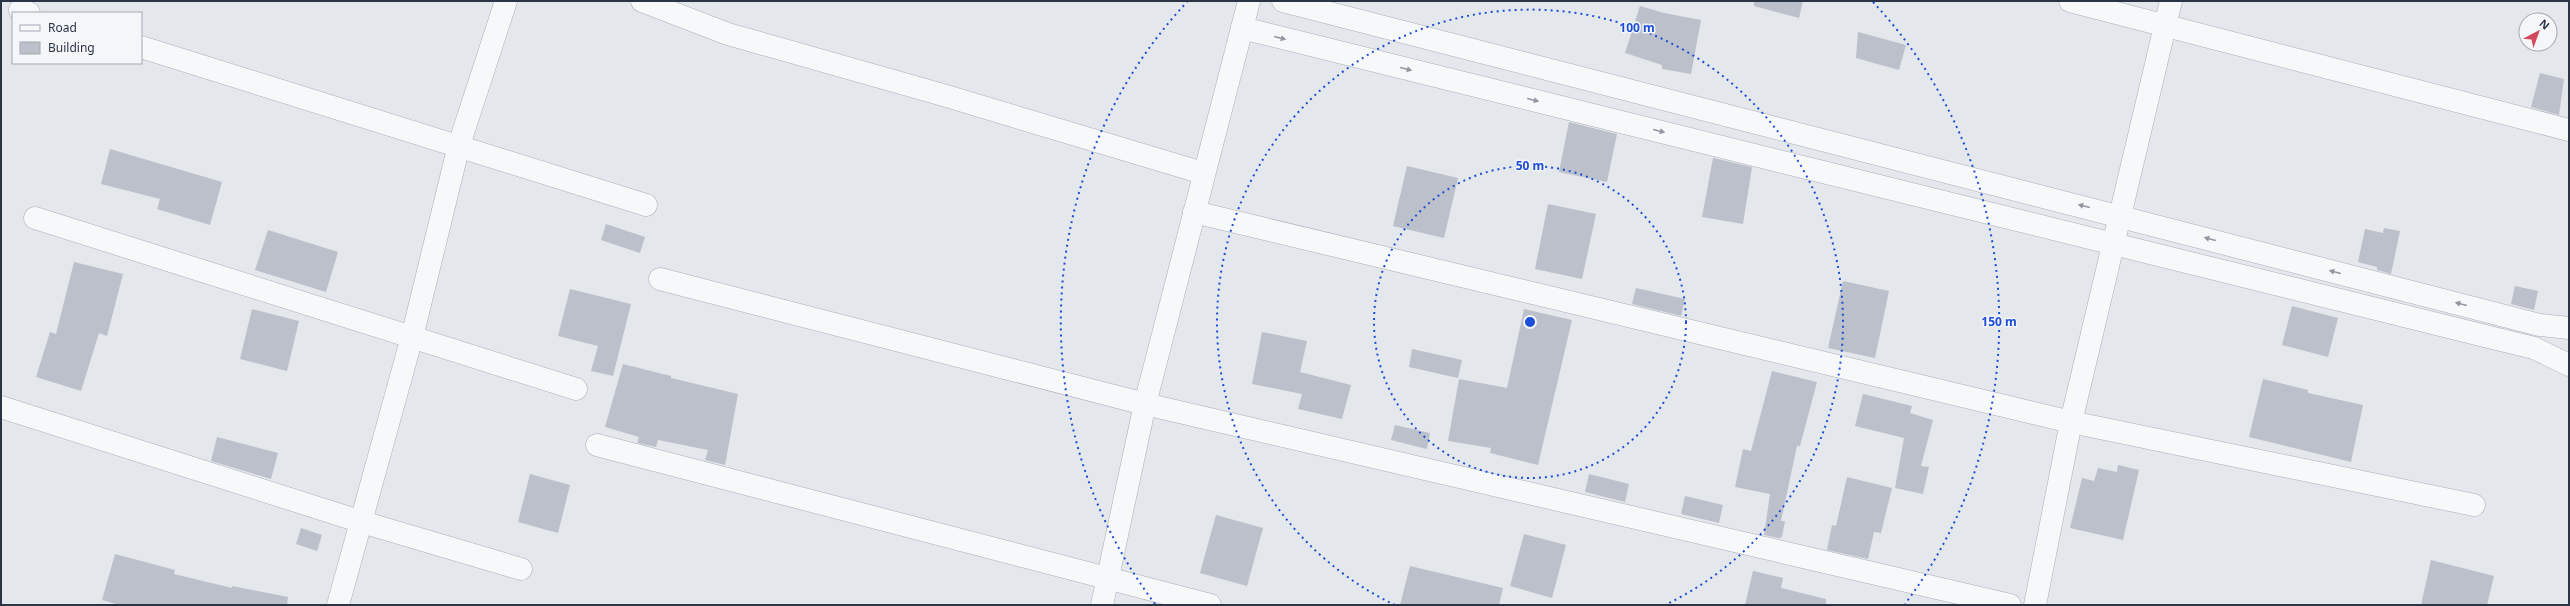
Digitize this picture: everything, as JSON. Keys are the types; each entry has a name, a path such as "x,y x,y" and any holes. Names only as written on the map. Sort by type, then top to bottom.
{"street":[{"path":"338,605 412,337 459,145 506,1"},
{"path":"642,1 728,34 942,95 1204,173"},
{"path":"1283,1 2120,215 2540,325 2569,328"},
{"path":"2070,1 2569,130"},
{"path":"2035,605 2071,422 2172,1"},
{"path":"1102,605 1109,580 1146,404 1242,28 1245,2"},
{"path":"1242,28 2534,348 2569,366"},
{"path":"142,47 459,145 646,205"},
{"path":"1194,212 2071,422 2474,505"},
{"path":"35,218 576,388"},
{"path":"660,279 1146,404 2010,605"},
{"path":"2485,336 2490,312"},
{"path":"2534,348 2540,325"},
{"path":"1,407 362,522 521,569"},
{"path":"597,445 1109,580 1210,605"}],"building":[{"path":"1754,1 1803,1 1799,18 1754,6"},
{"path":"1640,6 1664,13 1701,20 1691,74 1662,69 1662,65 1625,53"},
{"path":"1858,32 1906,45 1899,70 1856,58"},
{"path":"2540,73 2564,79 2559,115 2531,107"},
{"path":"1569,122 1617,134 1607,182 1559,172"},
{"path":"110,149 222,182 210,225 157,209 160,199 101,184"},
{"path":"1713,158 1752,167 1743,224 1702,217"},
{"path":"1407,166 1458,178 1444,238 1393,226"},
{"path":"1548,204 1596,214 1582,279 1535,269"},
{"path":"606,224 645,237 640,253 601,240"},
{"path":"2384,228 2400,231 2391,274 2377,270 2377,267 2358,262 2365,229 2383,233"},
{"path":"268,230 338,252 326,292 255,270"},
{"path":"74,262 123,274 107,336 99,333 81,391 36,377 50,332 56,334"},
{"path":"1843,281 1889,291 1875,358 1828,348"},
{"path":"2515,286 2538,291 2534,310 2511,304"},
{"path":"1636,288 1685,299 1681,316 1632,304"},
{"path":"570,289 631,304 613,376 591,371 598,346 558,336"},
{"path":"2292,306 2338,318 2328,357 2282,345"},
{"path":"252,309 299,321 287,371 240,359"},
{"path":"1524,309 1572,320 1538,465 1490,453 1491,448 1448,441 1459,379 1507,388"},
{"path":"1262,332 1307,341 1300,372 1351,385 1342,419 1298,409 1302,394 1252,384"},
{"path":"1412,349 1462,360 1458,378 1409,367"},
{"path":"623,364 671,376 671,378 738,394 725,465 705,460 708,450 658,440 656,447 637,443 639,437 605,427"},
{"path":"1772,371 1817,382 1800,446 1797,446 1781,521 1785,521 1782,537 1778,538 1764,535 1770,494 1735,487 1743,449 1751,451"},
{"path":"2263,379 2308,390 2308,393 2363,405 2351,462 2249,437"},
{"path":"1863,394 1912,406 1910,413 1933,420 1921,466 1929,467 1923,494 1895,488 1904,438 1855,426"},
{"path":"1395,425 1430,433 1427,449 1391,440"},
{"path":"217,437 278,453 271,479 211,461"},
{"path":"2118,465 2139,470 2123,540 2070,528 2082,478 2094,481 2098,468 2117,472"},
{"path":"530,474 570,485 558,533 518,522"},
{"path":"1589,474 1629,484 1625,502 1585,492"},
{"path":"1847,477 1892,488 1881,533 1874,532 1868,559 1827,550 1832,525 1836,526"},
{"path":"1685,496 1723,505 1719,523 1681,514"},
{"path":"1216,515 1263,528 1247,586 1200,573"},
{"path":"301,528 322,535 317,551 296,544"},
{"path":"1524,534 1566,545 1552,598 1510,586"},
{"path":"115,554 175,570 174,574 232,588 232,586 288,597 287,605 119,605 102,600"},
{"path":"2431,560 2494,576 2487,605 2421,605"},
{"path":"1410,566 1503,588 1499,605 1400,605"},
{"path":"1753,571 1783,578 1781,588 1826,599 1826,605 1745,605"}]}
